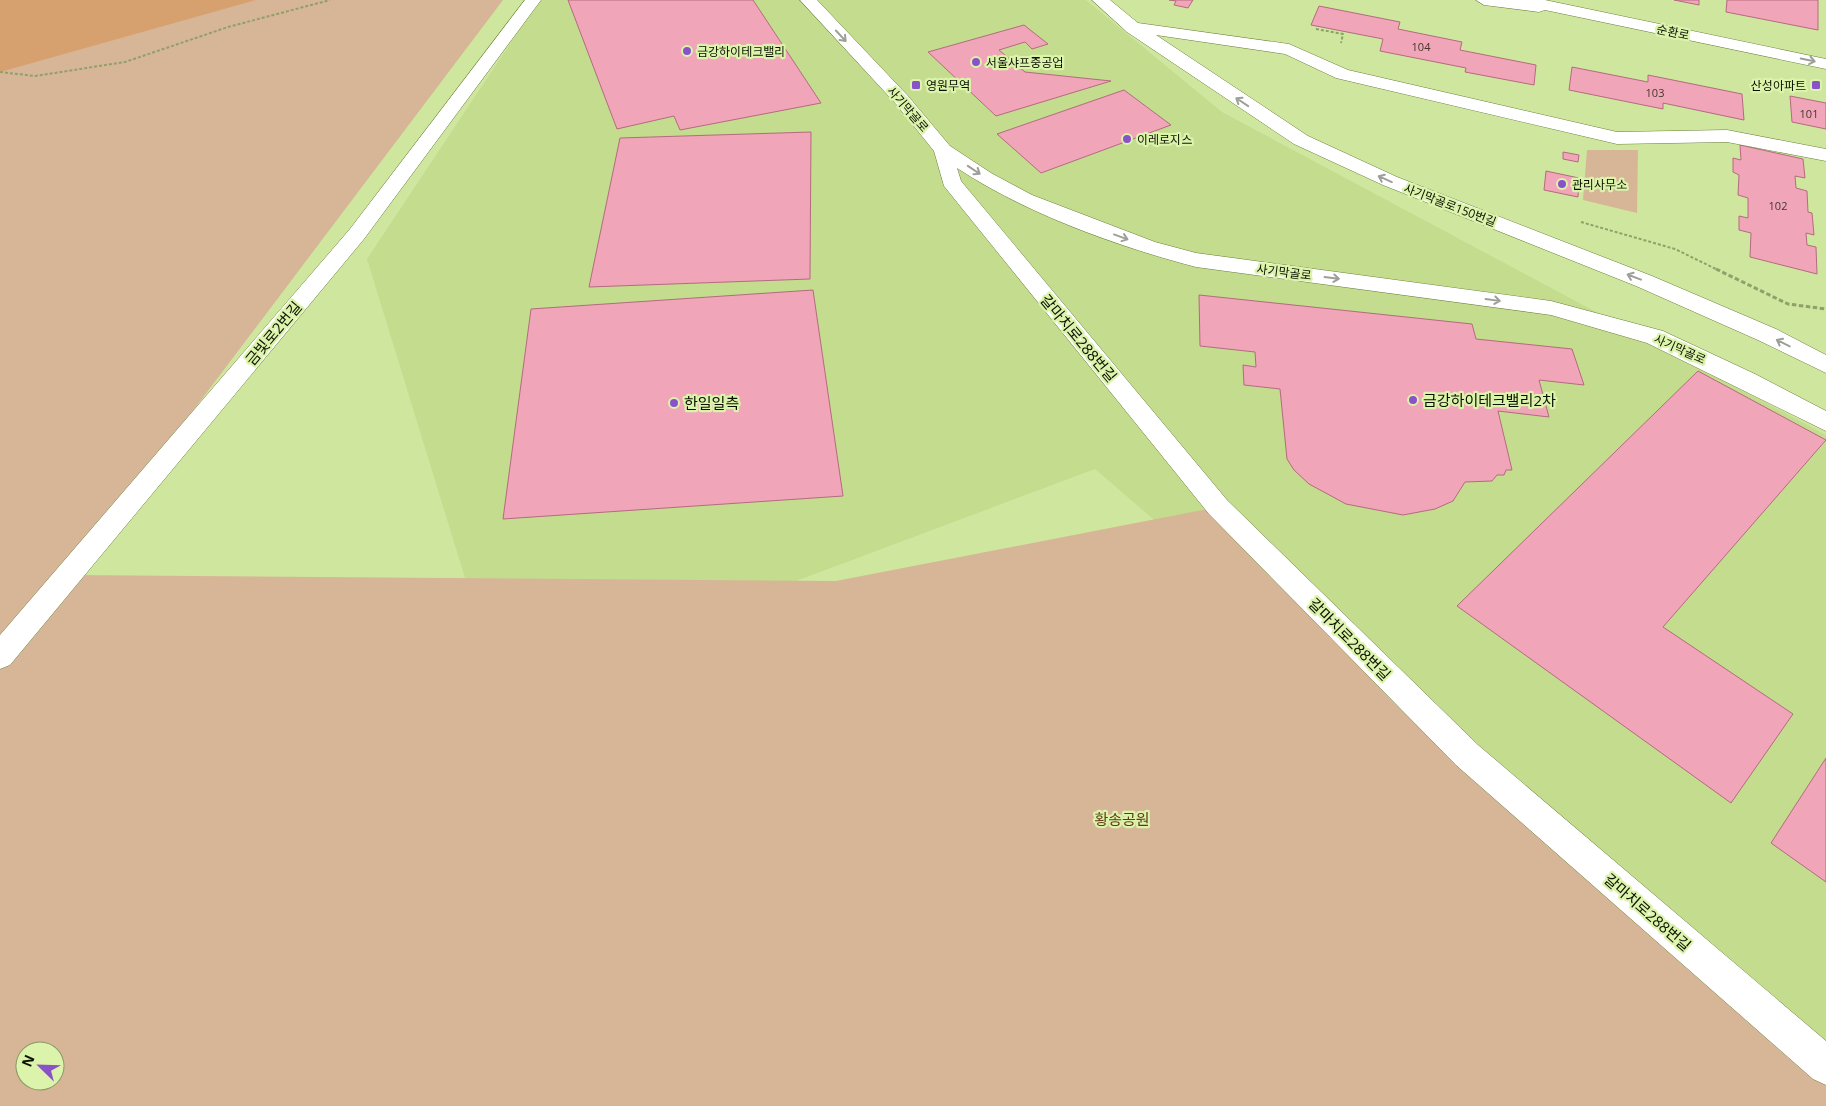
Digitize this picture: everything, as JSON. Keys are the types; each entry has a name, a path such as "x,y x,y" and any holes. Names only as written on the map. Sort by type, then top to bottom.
{"street":[{"name":"금빛로2번길","path":"0,656 357,234 532,0"},
{"name":"사기막골로","path":"808,0 902,100 943,150 984,177 1025,199 1147,247 1196,260 1551,308 1655,337 1747,380 1826,422"},
{"name":"사기막골로150번길","path":"1100,0 1133,28 1301,140 1390,181 1644,281 1768,336 1826,365"},
{"path":"1484,0 1578,6"},
{"name":"순환로","path":"1521,0 1578,6 1826,51"},
{"name":"순환로","path":"1578,6 1826,64"},
{"path":"1133,28 1288,49 1342,74 1618,138 1727,136 1826,155"},
{"name":"갈마치로288번길","path":"943,150 951,182 1218,507 1467,755 1826,1066"}],"path":[{"path":"0,72 35,76 124,62 228,27 330,0"},
{"path":"1573,219 1675,248 1788,304 1826,308"}],"shaded area":[{"path":"0,0 256,0 0,72"},
{"path":"539,0 1086,0 1222,112 1826,435 1826,1099 1095,469 500,692 367,259"}],"green space":[{"name":"황송공원","path":"0,0 503,0 69,575 836,581 1218,507 1826,1066 1826,1106 0,1106"},
{"path":"1587,150 1638,150 1637,213 1583,200"}],"building":[{"name":"금강하이테크밸리","path":"568,0 753,0 821,103 680,130 674,116 617,129"},
{"path":"1169,0 1193,0 1188,8 1174,5 1176,1"},
{"path":"1674,0 1699,0 1699,5"},
{"path":"1727,0 1818,0 1818,30 1726,12"},
{"path":"1319,6 1400,22 1398,29 1462,42 1460,50 1536,65 1534,85 1465,72 1466,68 1380,51 1383,39 1311,25"},
{"name":"서울샤프중공업","path":"1024,25 1048,44 1032,49 1025,42 999,50 1025,72 1111,81 996,116 928,52"},
{"path":"1572,67 1648,82 1648,75 1742,94 1744,120 1663,103 1663,109 1569,90"},
{"path":"1124,90 1171,125 1041,173 997,134"},
{"path":"1790,96 1826,103 1826,129 1792,122"},
{"path":"811,132 810,279 589,287 620,138"},
{"path":"1740,145 1803,159 1805,178 1795,176 1796,188 1807,191 1808,212 1812,213 1814,235 1806,233 1807,245 1816,247 1817,274 1750,257 1751,233 1739,230 1739,216 1748,218 1748,198 1738,195 1739,175 1733,172 1733,158 1741,160"},
{"path":"1563,152 1579,155 1578,162 1563,159"},
{"name":"관리사무소","path":"1546,171 1579,178 1578,197 1544,190"},
{"name":"한일일측","path":"813,290 843,496 503,519 531,309"},
{"name":"금강하이테크밸리2차","path":"1199,295 1472,324 1476,339 1572,349 1584,385 1539,380 1549,417 1498,411 1512,470 1506,470 1504,475 1497,475 1492,481 1465,482 1453,501 1435,509 1403,515 1346,504 1309,484 1294,470 1287,459 1280,389 1244,385 1243,365 1256,367 1255,352 1200,346"},
{"path":"1698,371 1826,440 1663,627 1793,714 1731,803 1457,606"},
{"path":"1826,758 1826,882 1771,843"}],"place":[{"name":"금강하이테크밸리","path":"687,51"},
{"name":"서울샤프중공업","path":"976,62"},
{"name":"영원무역","path":"916,85"},
{"name":"산성아파트","path":"1816,85"},
{"name":"이레로지스","path":"1127,139"},
{"name":"관리사무소","path":"1562,184"},
{"name":"금강하이테크밸리2차","path":"1413,400"},
{"name":"한일일측","path":"674,403"}]}
